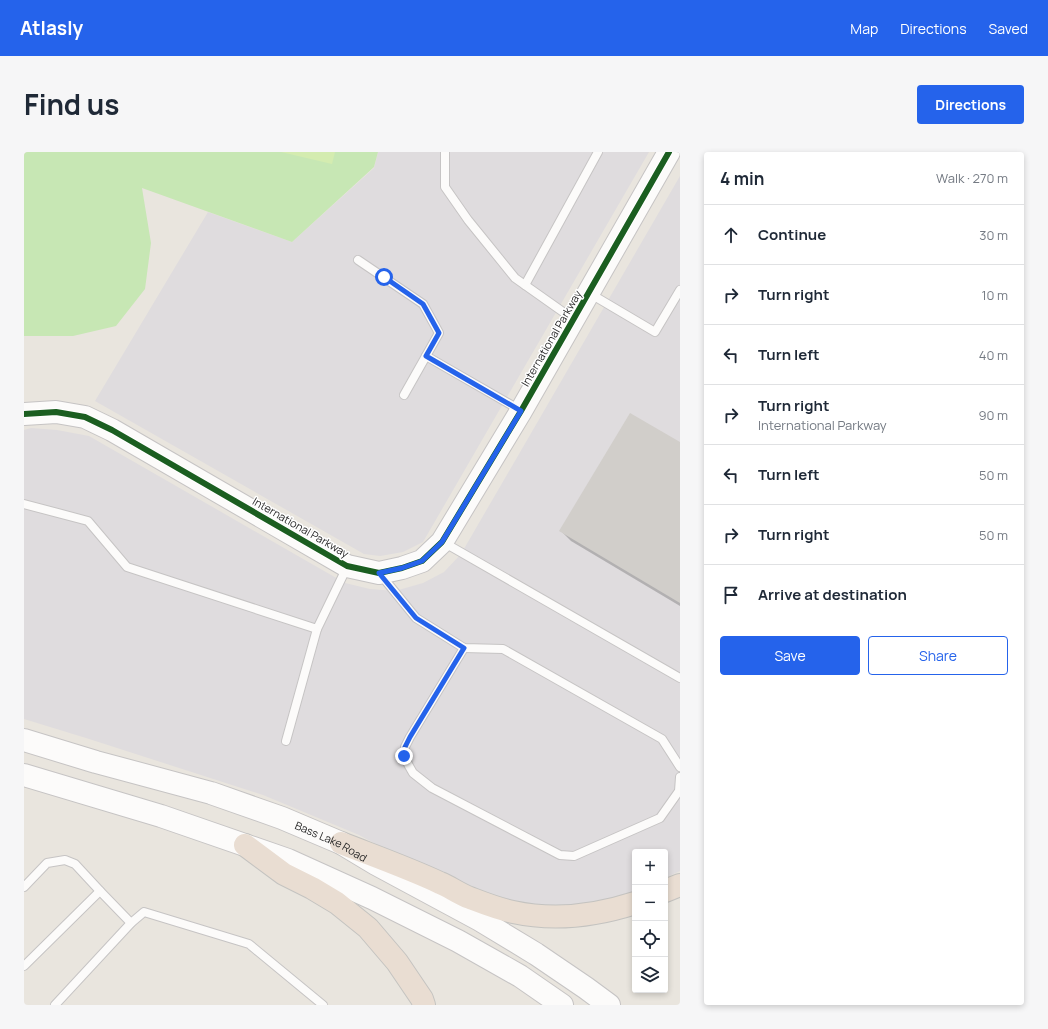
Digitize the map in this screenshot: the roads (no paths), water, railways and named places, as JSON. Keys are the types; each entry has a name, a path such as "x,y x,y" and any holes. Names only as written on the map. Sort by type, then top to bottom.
{"highway":[{"path":"341,843 440,883 468,897 512,912 540,917 567,917 592,914 632,904"},
{"path":"245,846 284,874 312,888 368,928 397,962 422,999 424,1005"},
{"path":"668,890 680,885"}],"main road":[{"name":"International Parkway","path":"24,414 56,412 85,417 112,430 347,566 379,573 402,568 422,561 442,542 521,411 669,152"},
{"name":"Bass Lake Road","path":"24,740 96,762 211,793 282,818 341,843 376,864 486,924 536,954 609,1005"},
{"path":"24,775 161,816 288,860 372,898 458,941 520,976 562,1005"}],"lane":[{"path":"445,152 445,187 468,220 515,278 573,319"},
{"path":"525,285 598,152"},
{"path":"358,260 423,304 439,333 404,395"},
{"path":"588,293 655,332 680,290"},
{"path":"426,356 521,411"},
{"path":"24,504 88,521 127,567 317,629"},
{"path":"442,542 680,678"},
{"path":"286,741 317,629 347,566"},
{"path":"379,573 416,618 464,648 503,649 662,739 680,767"},
{"path":"464,648 405,747 404,756 413,773 432,788 560,855 574,856 660,818 679,791 680,777"},
{"path":"24,887 47,863 65,860 75,864 130,923"},
{"path":"24,966 100,891"},
{"path":"55,1005 130,923 144,912 249,944 323,1005"}]}
